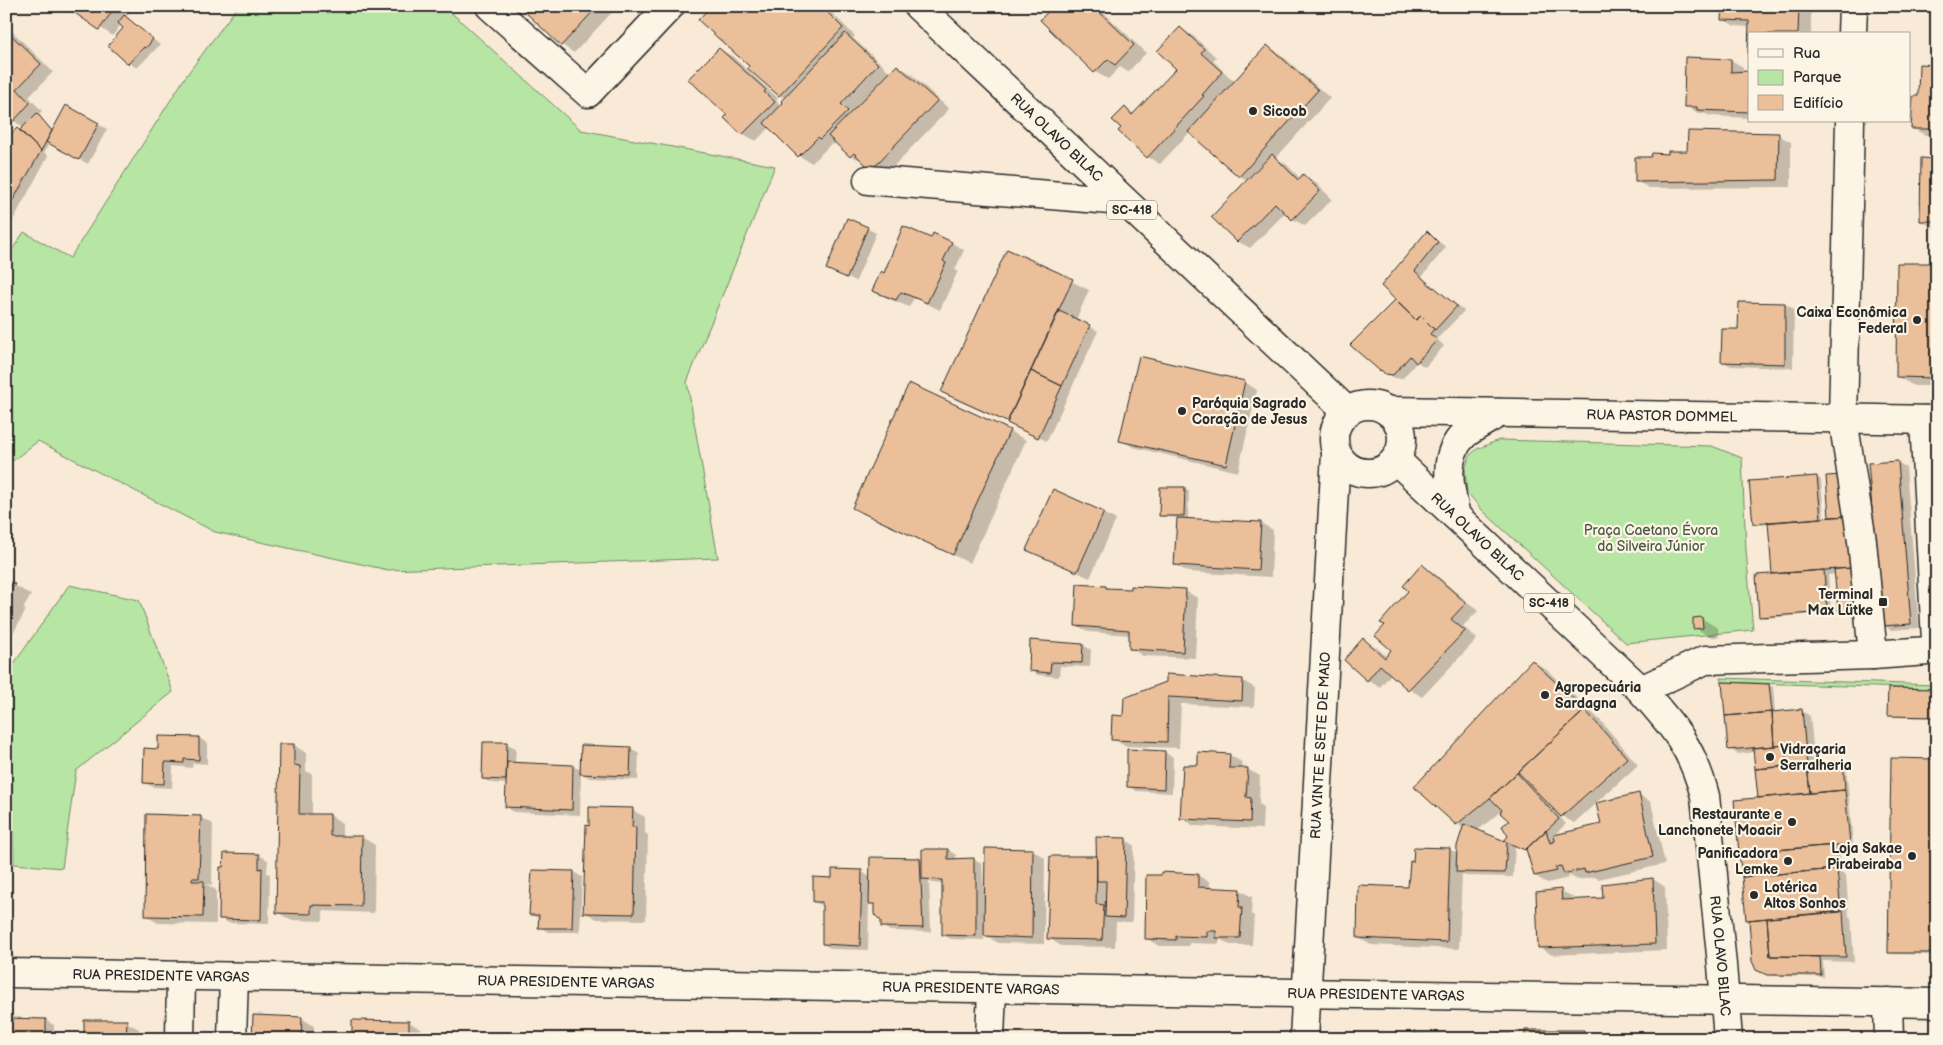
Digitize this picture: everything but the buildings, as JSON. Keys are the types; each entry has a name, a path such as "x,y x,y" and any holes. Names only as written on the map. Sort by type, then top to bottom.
{"street":[{"path":"490,6 588,93 670,6"},
{"name":"RUA OLAVO BILAC","path":"918,6 1348,412"},
{"path":"1852,32 1853,6"},
{"path":"1850,122 1843,418 1862,541 1873,655"},
{"path":"868,180 1123,201"},
{"path":"1368,405 1387,411 1396,419 1402,434 1401,450 1396,460 1388,468 1369,474 1350,468 1342,462 1336,453 1334,442 1335,430 1340,420 1357,407 1368,405"},
{"name":"RUA PASTOR DOMMEL","path":"1387,411 1930,420"},
{"path":"1456,516 1448,484 1452,453 1464,435 1499,413"},
{"path":"1641,690 1705,660 1873,655 1928,651 1933,647 1936,641 1930,420"},
{"name":"RUA VINTE E SETE DE MAIO","path":"1304,1039 1336,453"},
{"name":"RUA OLAVO BILAC","path":"1396,460 1641,690 1675,729 1691,754 1699,773 1705,796 1728,1039"},
{"name":"RUA PRESIDENTE VARGAS","path":"6,973 1937,1003"},
{"path":"180,1039 181,976"},
{"path":"232,1039 234,976"},
{"path":"990,1039 992,988"},
{"path":"1888,1002 1889,1039"}],"green space":[{"path":"238,6 444,6 581,130 775,166 687,382 718,558 388,570 215,532 38,441 6,466 6,259 24,232 70,258 186,76"},
{"name":"Praça Caetano Évora da Silveira Júnior","path":"1499,440 1712,446 1742,458 1746,550 1753,630 1626,643 1482,510 1467,492 1465,469 1470,455 1477,449"},
{"path":"69,585 139,600 173,692 76,771 62,868 14,864 11,748 6,744 6,675"},
{"path":"1721,678 1937,685 1937,689 1722,682"}],"place":[{"name":"Sicoob","path":"1253,111"},
{"name":"Caixa Econômica Federal","path":"1917,320"},
{"name":"Paróquia Sagrado Coração de Jesus","path":"1182,411"},
{"name":"Terminal Max Lütke","path":"1883,602"},
{"name":"Agropecuária Sardagna","path":"1545,695"},
{"name":"Vidraçaria Serralheria","path":"1770,757"},
{"name":"Restaurante e Lanchonete Moacir","path":"1792,822"},
{"name":"Loja Sakae Pirabeiraba","path":"1912,856"},
{"name":"Panificadora Lemke","path":"1788,861"},
{"name":"Lotérica Altos Sonhos","path":"1754,895"}]}
